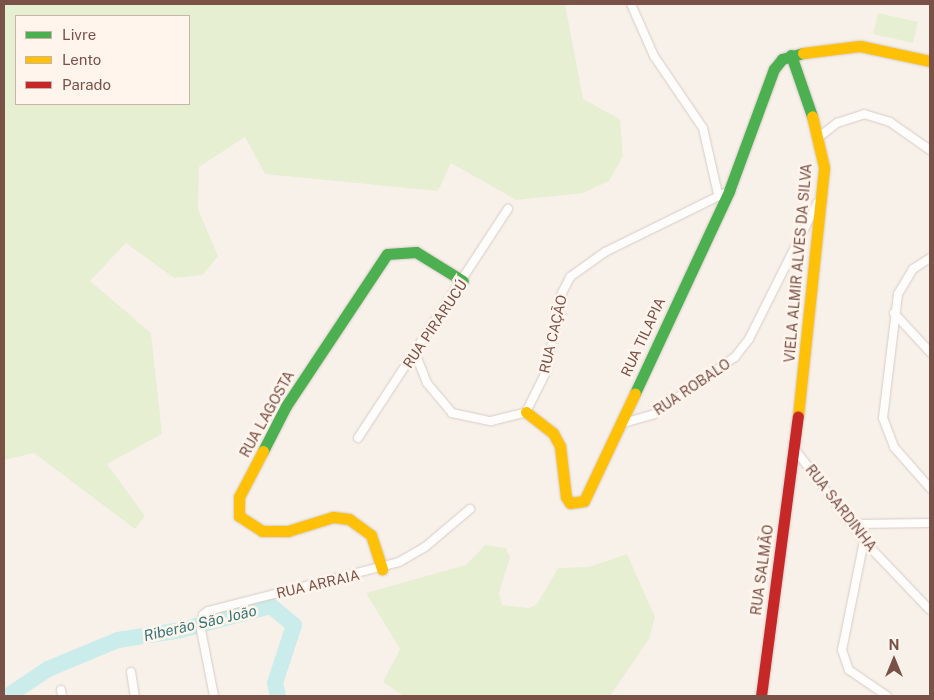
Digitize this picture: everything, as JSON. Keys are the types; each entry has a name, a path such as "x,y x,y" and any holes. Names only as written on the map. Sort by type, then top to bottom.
{"street":[{"path":"631,4 654,56 703,128 724,193"},
{"path":"791,55 875,46 930,61"},
{"name":"RUA TILAPIA","path":"526,412 556,438 570,502 588,496 724,193 774,69 791,55"},
{"name":"VIELA ALMIR ALVES DA SILVA","path":"791,55 819,137 824,167 819,199 794,448"},
{"path":"819,137 837,123 864,114 890,122 930,150"},
{"name":"RUA CAÇÃO","path":"526,412 546,372 562,293 570,277 605,252 724,193"},
{"name":"RUA ROBALO","path":"620,424 654,414 735,357 749,339 819,199"},
{"name":"RUA PIRARUCÚ","path":"358,438 464,281 508,209"},
{"name":"RUA LAGOSTA","path":"382,569 371,535 349,519 333,517 288,530 262,531 239,516 239,497 286,406 378,262 403,250 416,252 464,281"},
{"path":"930,258 904,280 894,313 883,418 894,447 930,488"},
{"path":"894,313 930,352"},
{"path":"416,353 427,383 452,413 491,421 526,412"},
{"name":"RUA SARDINHA","path":"794,448 856,524 864,541 930,610"},
{"name":"RUA SALMÃO","path":"760,696 794,448"},
{"name":"RUA ARRAIA","path":"214,696 202,641 201,620 216,608 382,569 426,547 470,509"},
{"path":"856,524 930,523"},
{"path":"864,541 842,650 849,670 888,696"},
{"path":"131,672 135,696"}],"green space":[{"path":"4,4 565,4 583,99 620,119 623,156 609,181 583,193 516,200 451,163 438,191 265,174 245,137 199,167 198,209 218,256 203,275 174,278 126,243 90,281 151,333 162,434 107,464 145,516 135,529 34,453 4,460"},
{"path":"878,13 918,22 913,43 873,34"},
{"path":"485,545 506,548 510,557 499,593 502,605 529,608 537,604 558,568 589,567 627,554 655,617 649,639 610,696 404,696 383,682 400,649 366,593 466,565"}],"waterway":[{"name":"Riberão São João","path":"8,696 48,669 118,640 181,630 271,606 294,625 275,683 278,696"}],"traffic: fast":[{"path":"635,393 729,191 774,69 782,59 803,53"},
{"path":"791,55 812,116"},
{"path":"263,451 286,406 387,254 416,252 463,281"}],"traffic: slow":[{"path":"803,53 860,46 930,61"},
{"path":"798,416 824,167 812,116"},
{"path":"526,412 553,433 560,446 566,497 570,503 584,501 635,393"},
{"path":"263,451 239,497 239,516 262,531 288,531 333,517 349,519 371,535 382,569"}],"traffic: jam":[{"path":"761,696 798,416"}]}
